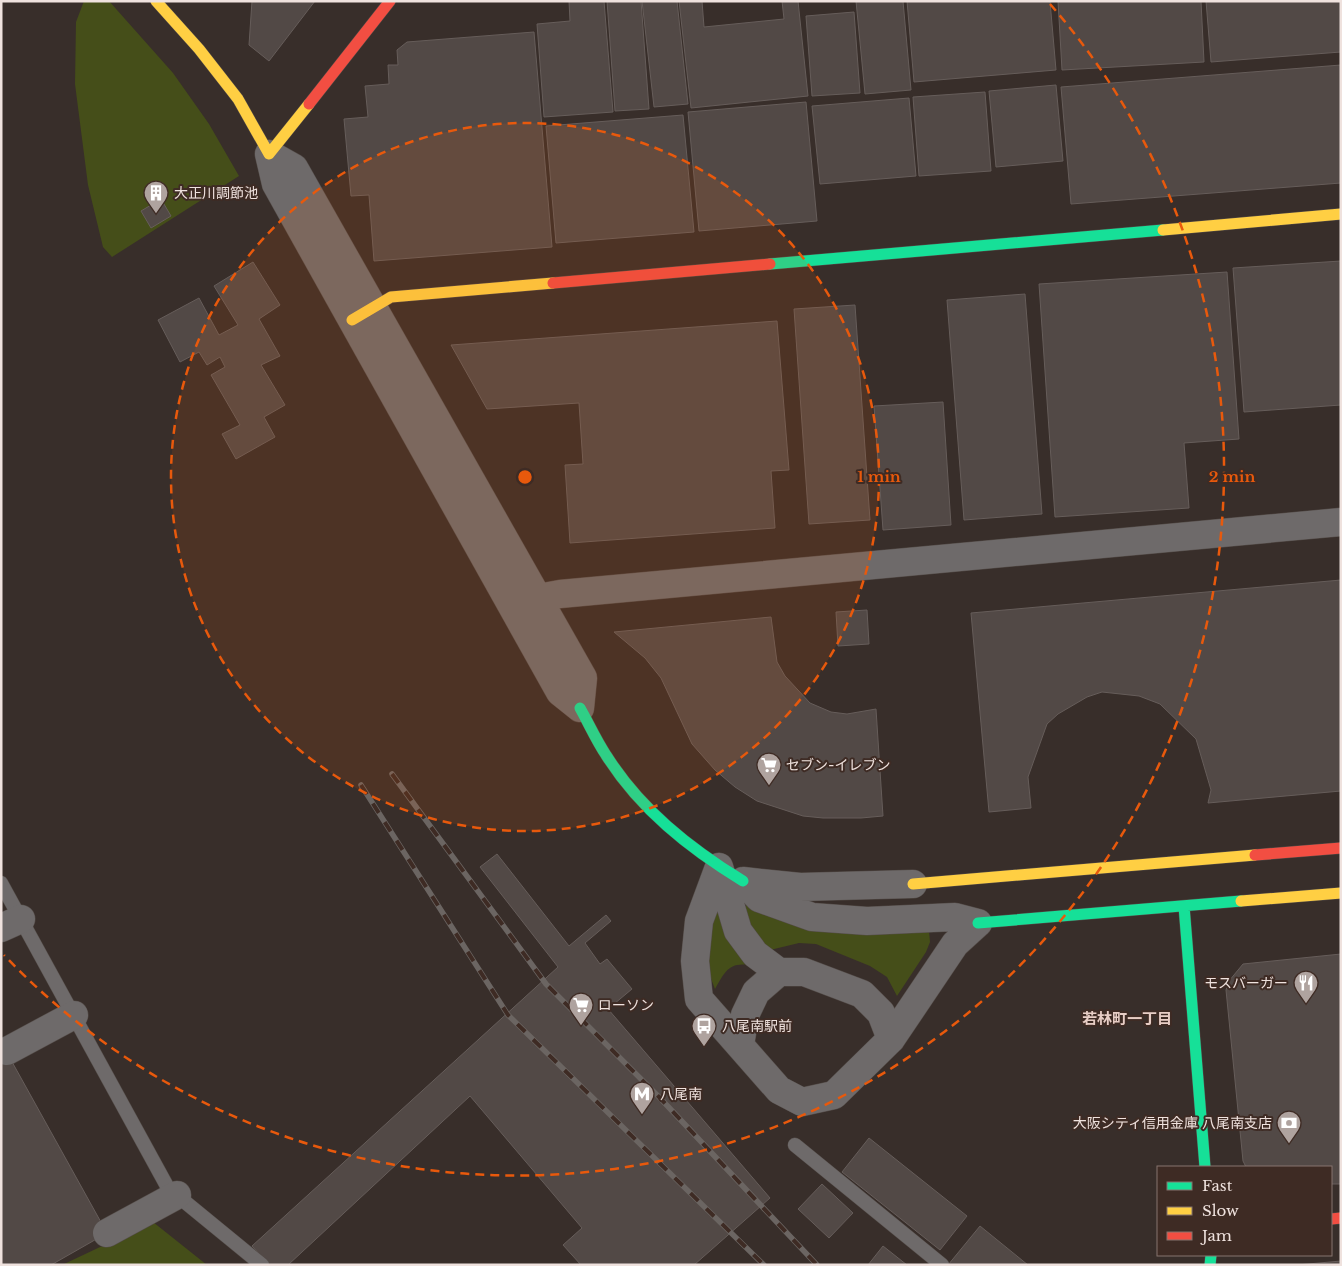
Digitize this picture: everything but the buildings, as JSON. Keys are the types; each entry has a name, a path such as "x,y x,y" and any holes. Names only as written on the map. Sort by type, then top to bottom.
{"street":[{"path":"156,1 199,49 238,100 269,154 276,184 362,314 538,598 583,678 580,708"},
{"path":"269,154 390,1"},
{"path":"362,314 391,297 1341,214"},
{"path":"362,314 560,692 580,708 610,761 642,803 685,842 719,867 743,881 759,898 812,917 867,921 955,917 978,923 1341,893"},
{"path":"538,598 560,594 1341,522"},
{"path":"743,881 800,886 913,884 1341,848"},
{"path":"719,867 738,931 755,954 779,972 804,972 862,994 882,1013 891,1040"},
{"path":"719,867 699,921 695,961 699,999 779,1090 802,1102 834,1095 891,1040 955,944 978,923"},
{"path":"1184,906 1206,1166"},
{"path":"740,1045 745,1015 756,992 779,972"},
{"path":"7,1051 74,1015"},
{"path":"107,1234 177,1195"}],"lane":[{"path":"1,882 11,923 74,1015 168,1188 262,1265"},
{"path":"795,1146 942,1265"}],"green space":[{"path":"84,1 109,1 173,73 209,124 239,176 112,257 103,247 88,185 75,84 76,22"},
{"path":"712,902 722,903 748,965 731,967 724,974 715,989 708,971"},
{"path":"746,905 929,931 930,942 926,952 897,996 887,977 870,966 816,944 799,943 770,950 756,939 746,915"},
{"path":"153,1222 207,1265 62,1265"}],"railway":[{"path":"392,774 546,984 660,1098 817,1265"},
{"path":"361,785 508,1015 764,1265"}],"traffic: fast":[{"path":"770,264 1163,230"},
{"path":"580,708 602,749 619,775 650,810 685,841 743,881"},
{"path":"978,923 1241,901"},
{"path":"1184,906 1205,1166"},
{"path":"1210,1265 1211,1256"}],"traffic: slow":[{"path":"156,1 199,49 238,99 269,154 309,104"},
{"path":"1163,230 1341,214"},
{"path":"352,320 391,297 553,283"},
{"path":"913,884 1255,855"},
{"path":"1241,901 1341,893"}],"traffic: jam":[{"path":"309,104 390,1"},
{"path":"553,283 770,264"},
{"path":"1255,855 1341,848"},
{"path":"1332,1219 1341,1218"}],"place":[{"name":"大正川調節池","path":"156,214"},
{"name":"セブン-イレブン","path":"769,786"},
{"name":"モスバーガー","path":"1306,1004"},
{"name":"ローソン","path":"581,1026"},
{"name":"八尾南駅前","path":"704,1047"},
{"name":"八尾南","path":"642,1115"},
{"name":"大阪シティ信用金庫 八尾南支店","path":"1289,1144"}],"district":[{"name":"若林町一丁目","path":"1127,1019"}]}
